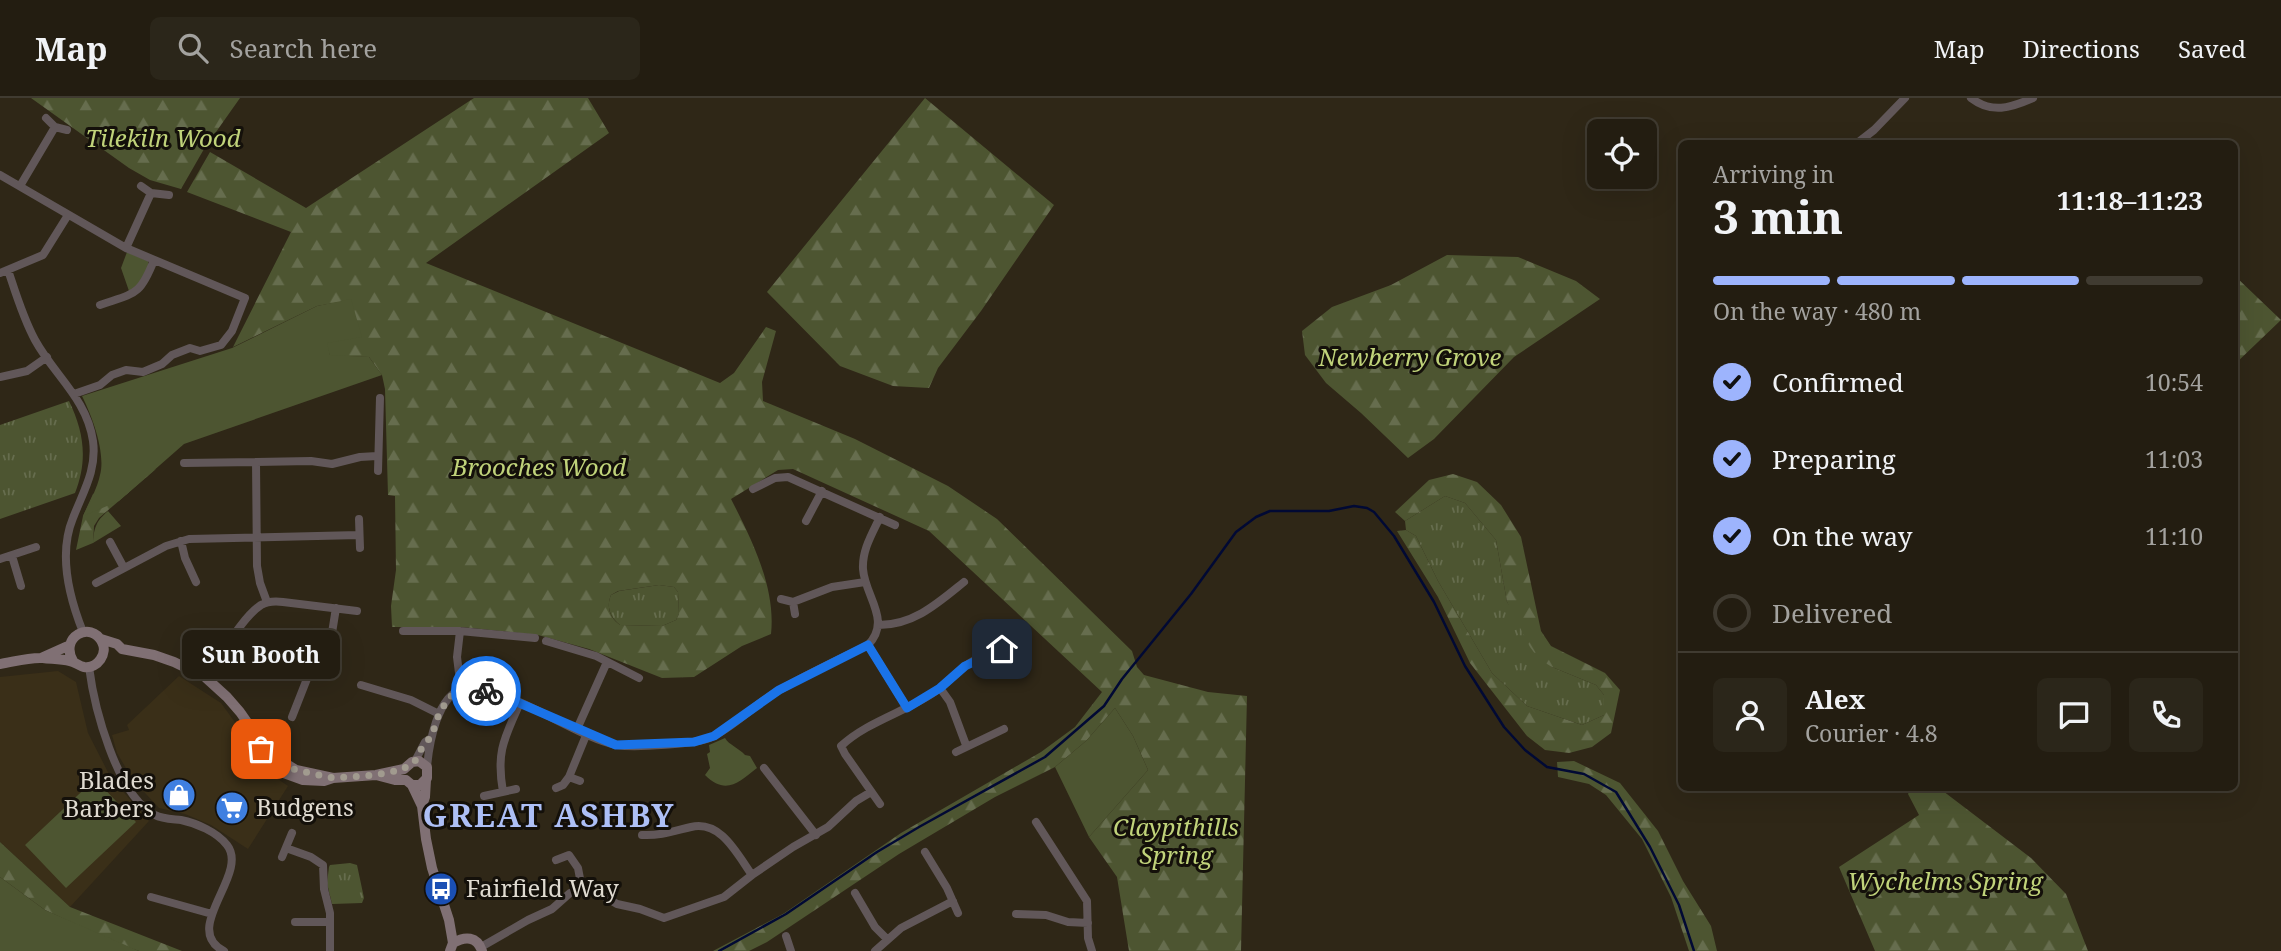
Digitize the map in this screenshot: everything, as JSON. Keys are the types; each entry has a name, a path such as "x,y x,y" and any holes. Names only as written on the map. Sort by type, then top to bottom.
{"street":[{"path":"1861,140 1905,98"},
{"path":"1971,98 1980,105 1998,109 2015,106 2033,98"},
{"path":"46,118 55,127 67,130"},
{"path":"20,186 55,127"},
{"path":"0,175 126,248 245,298 232,331 221,345 201,351 190,348 143,372 126,370 112,375 100,385 74,394"},
{"path":"141,186 151,193 169,195"},
{"path":"126,248 151,193"},
{"path":"68,215 43,255 4,272 36,342 74,394 89,426 93,449 90,479 70,526 66,554 71,594 83,632"},
{"path":"100,305 136,293 146,282 154,260"},
{"path":"0,377 27,371 47,357"},
{"path":"378,471 380,398"},
{"path":"184,463 311,461 332,464 377,456"},
{"path":"256,462 258,576 267,603"},
{"path":"753,489 775,478 789,477 895,525"},
{"path":"806,521 822,491"},
{"path":"422,806 431,738 439,714 449,697 461,689 488,691 607,743 622,746 705,740 779,690 868,645 876,637 879,625 865,582 863,556 880,517"},
{"path":"359,519 360,548"},
{"path":"96,583 159,549 181,541 198,538 359,535"},
{"path":"181,541 196,582"},
{"path":"110,542 124,568"},
{"path":"0,559 36,547"},
{"path":"12,556 21,586"},
{"path":"780,599 793,602 832,587 865,582"},
{"path":"879,625 913,619 964,582"},
{"path":"205,677 247,619 258,607 267,603 283,602 357,611"},
{"path":"793,602 795,614"},
{"path":"292,717 312,666 331,639 336,608"},
{"path":"403,631 460,631 534,638"},
{"path":"460,631 457,657 461,689"},
{"path":"41,658 69,645 74,637 83,632 92,633 122,649 154,655 205,677 240,712 261,742 287,766 296,770 333,778 376,775 407,778 420,785 426,780"},
{"path":"880,804 841,746 849,738 940,688 965,666 1002,649 1026,633"},
{"path":"0,664 41,658 73,661 89,667 97,663 103,654 101,639"},
{"path":"546,641 570,647 639,678"},
{"path":"69,645 73,661"},
{"path":"868,645 907,708"},
{"path":"103,654 122,649"},
{"path":"577,729 607,662"},
{"path":"89,667 106,743 116,766 141,803 154,814 191,823 206,830 224,841 230,850 230,869 209,928 216,947 224,951"},
{"path":"362,685 411,700 439,714"},
{"path":"940,688 950,702 966,746"},
{"path":"503,792 499,769 501,748 520,703"},
{"path":"956,752 1004,729"},
{"path":"556,788 563,785 569,777 587,733"},
{"path":"415,761 425,742 431,738"},
{"path":"427,767 415,761 408,764 407,778 422,806 432,868 449,920 452,947 467,938"},
{"path":"764,768 816,835"},
{"path":"569,777 580,781"},
{"path":"484,796 516,789"},
{"path":"449,920 482,949 552,908 569,893 582,889 597,892 622,906 640,908 664,918 724,897 793,847 828,827 856,801 871,792"},
{"path":"1036,822 1085,897 1092,951"},
{"path":"642,835 662,835 695,826 713,829 726,838 752,875"},
{"path":"282,857 292,833"},
{"path":"286,848 318,860 323,865 324,889 330,906 330,951"},
{"path":"925,852 958,913"},
{"path":"555,860 569,855 579,868 582,889"},
{"path":"855,894 875,927 887,939"},
{"path":"152,897 212,914"},
{"path":"875,951 915,919 953,901"},
{"path":"1016,914 1046,915 1068,922 1088,923"},
{"path":"295,922 330,922"},
{"path":"786,936 791,951"}],"shaded area":[{"path":"58,671 76,682 88,733 111,778 149,821 70,907 0,842 0,677"},
{"path":"179,676 221,703 265,770 288,786 248,849 211,825 185,814 159,808 133,780 117,753 112,735 129,730 127,725"}],"green space":[{"name":"Tilekiln Wood","path":"31,98 240,98 204,149 181,189 150,180 129,168"},
{"name":"Brooches Wood","path":"474,98 588,98 609,133 426,263 720,383 734,373 766,327 776,331 762,382 763,401 855,439 948,486 997,519 1132,651 1137,667 1144,675 1208,692 1247,696 1241,951 1129,951 1117,877 1089,837 1148,770 1133,736 1115,708 1086,741 1055,767 995,797 899,854 767,942 749,951 713,951 783,914 901,833 1041,752 1075,727 1102,692 929,531 793,469 778,470 731,499 761,565 770,599 771,634 742,646 694,677 662,678 589,649 538,635 462,627 392,627 391,606 396,570 395,496 388,495 385,389 382,375 369,357 330,356 326,343 351,300 317,306 233,347 291,232 187,192 210,152 306,208","holes":["659,585 674,587 678,592 679,614 676,620 662,626 620,625 611,616 611,595 618,591"]},
{"path":"925,98 1054,205 938,368 929,388 893,386 840,366 767,292"},
{"path":"127,252 148,261 149,266 137,289 129,291 121,268"},
{"name":"Newberry Grove","path":"1447,255 1518,257 1576,281 1600,299 1514,357 1434,439 1408,458 1326,383 1305,355 1302,331 1332,307 1391,285"},
{"path":"2238,279 2281,320 2238,361"},
{"path":"351,299 362,337 327,343 330,355 369,357 382,375 184,444 119,501 83,516 100,475 101,456 97,435 82,396 232,348 317,306"},
{"path":"69,401 81,435 83,458 75,493 0,519 0,425"},
{"path":"156,469 99,518 94,526 93,543 76,550 83,516 93,494"},
{"path":"1453,474 1477,482 1501,505 1521,537 1541,631 1551,646 1605,673 1620,690 1611,733 1592,747 1569,753 1545,750 1527,736 1470,663 1438,597 1397,531 1406,530 1416,536 1438,581 1492,673 1527,706 1582,725 1604,715 1604,695 1596,685 1552,667 1539,659 1530,647 1507,602 1496,540 1465,503 1445,496 1405,521 1395,512 1429,480"},
{"path":"1445,496 1465,503 1496,540 1507,602 1552,667 1596,685 1604,695 1604,715 1582,725 1527,706 1492,673 1438,581 1416,536 1406,530 1405,521"},
{"path":"108,511 121,526 93,543 96,525"},
{"path":"659,585 674,587 678,592 679,614 676,620 662,626 620,625 614,619 609,608 611,595 619,591"},
{"path":"1115,708 1133,736 1148,770 1089,837 1055,767 1086,741"},
{"path":"725,738 745,755 750,756 757,768 738,782 726,786 719,785 705,775 710,768 707,754 710,752 709,745"},
{"path":"1574,761 1620,783 1658,831 1683,881 1711,926 1717,951 1689,951 1671,897 1642,839 1606,795 1589,784 1558,777 1557,762"},
{"path":"95,779 136,822 66,888 25,845"},
{"name":"Wychelms Spring","path":"1910,791 1943,791 2031,858 2066,894 2088,951 1875,951 1839,867 1919,815 1908,794"},
{"path":"0,842 70,907 182,951 139,951 45,910 0,877"},
{"path":"350,863 357,865 364,898 362,903 332,904 327,883 329,867"},
{"path":"0,877 45,910 139,951 0,951"}],"waterway":[{"path":"719,951 786,914 919,827 1045,757 1104,706 1236,532 1256,517 1270,511 1329,511 1354,506 1374,512 1394,536 1434,602 1465,666 1504,727 1525,750 1547,767 1584,774 1616,792 1650,847 1679,905 1694,951"}],"way so far":[{"path":"261,749 261,742 287,766 333,778 376,775 404,769 415,761 425,742 431,738 439,714 449,697 457,691 471,688 486,691"}],"place":[{"name":"Sun Booth","path":"261,749"},
{"name":"Blades Barbers","path":"179,795"},
{"name":"Budgens","path":"232,808"},
{"name":"Fairfield Way","path":"441,889"}],"district":[{"name":"GREAT ASHBY","path":"549,816"}],"route":[{"path":"486,691 503,696 607,743 628,746 694,742 714,736 779,690 868,645 907,708 940,688 958,670 974,660 1002,649"}],"park label":[{"name":"Claypithills Spring","path":"1176,842"}]}
